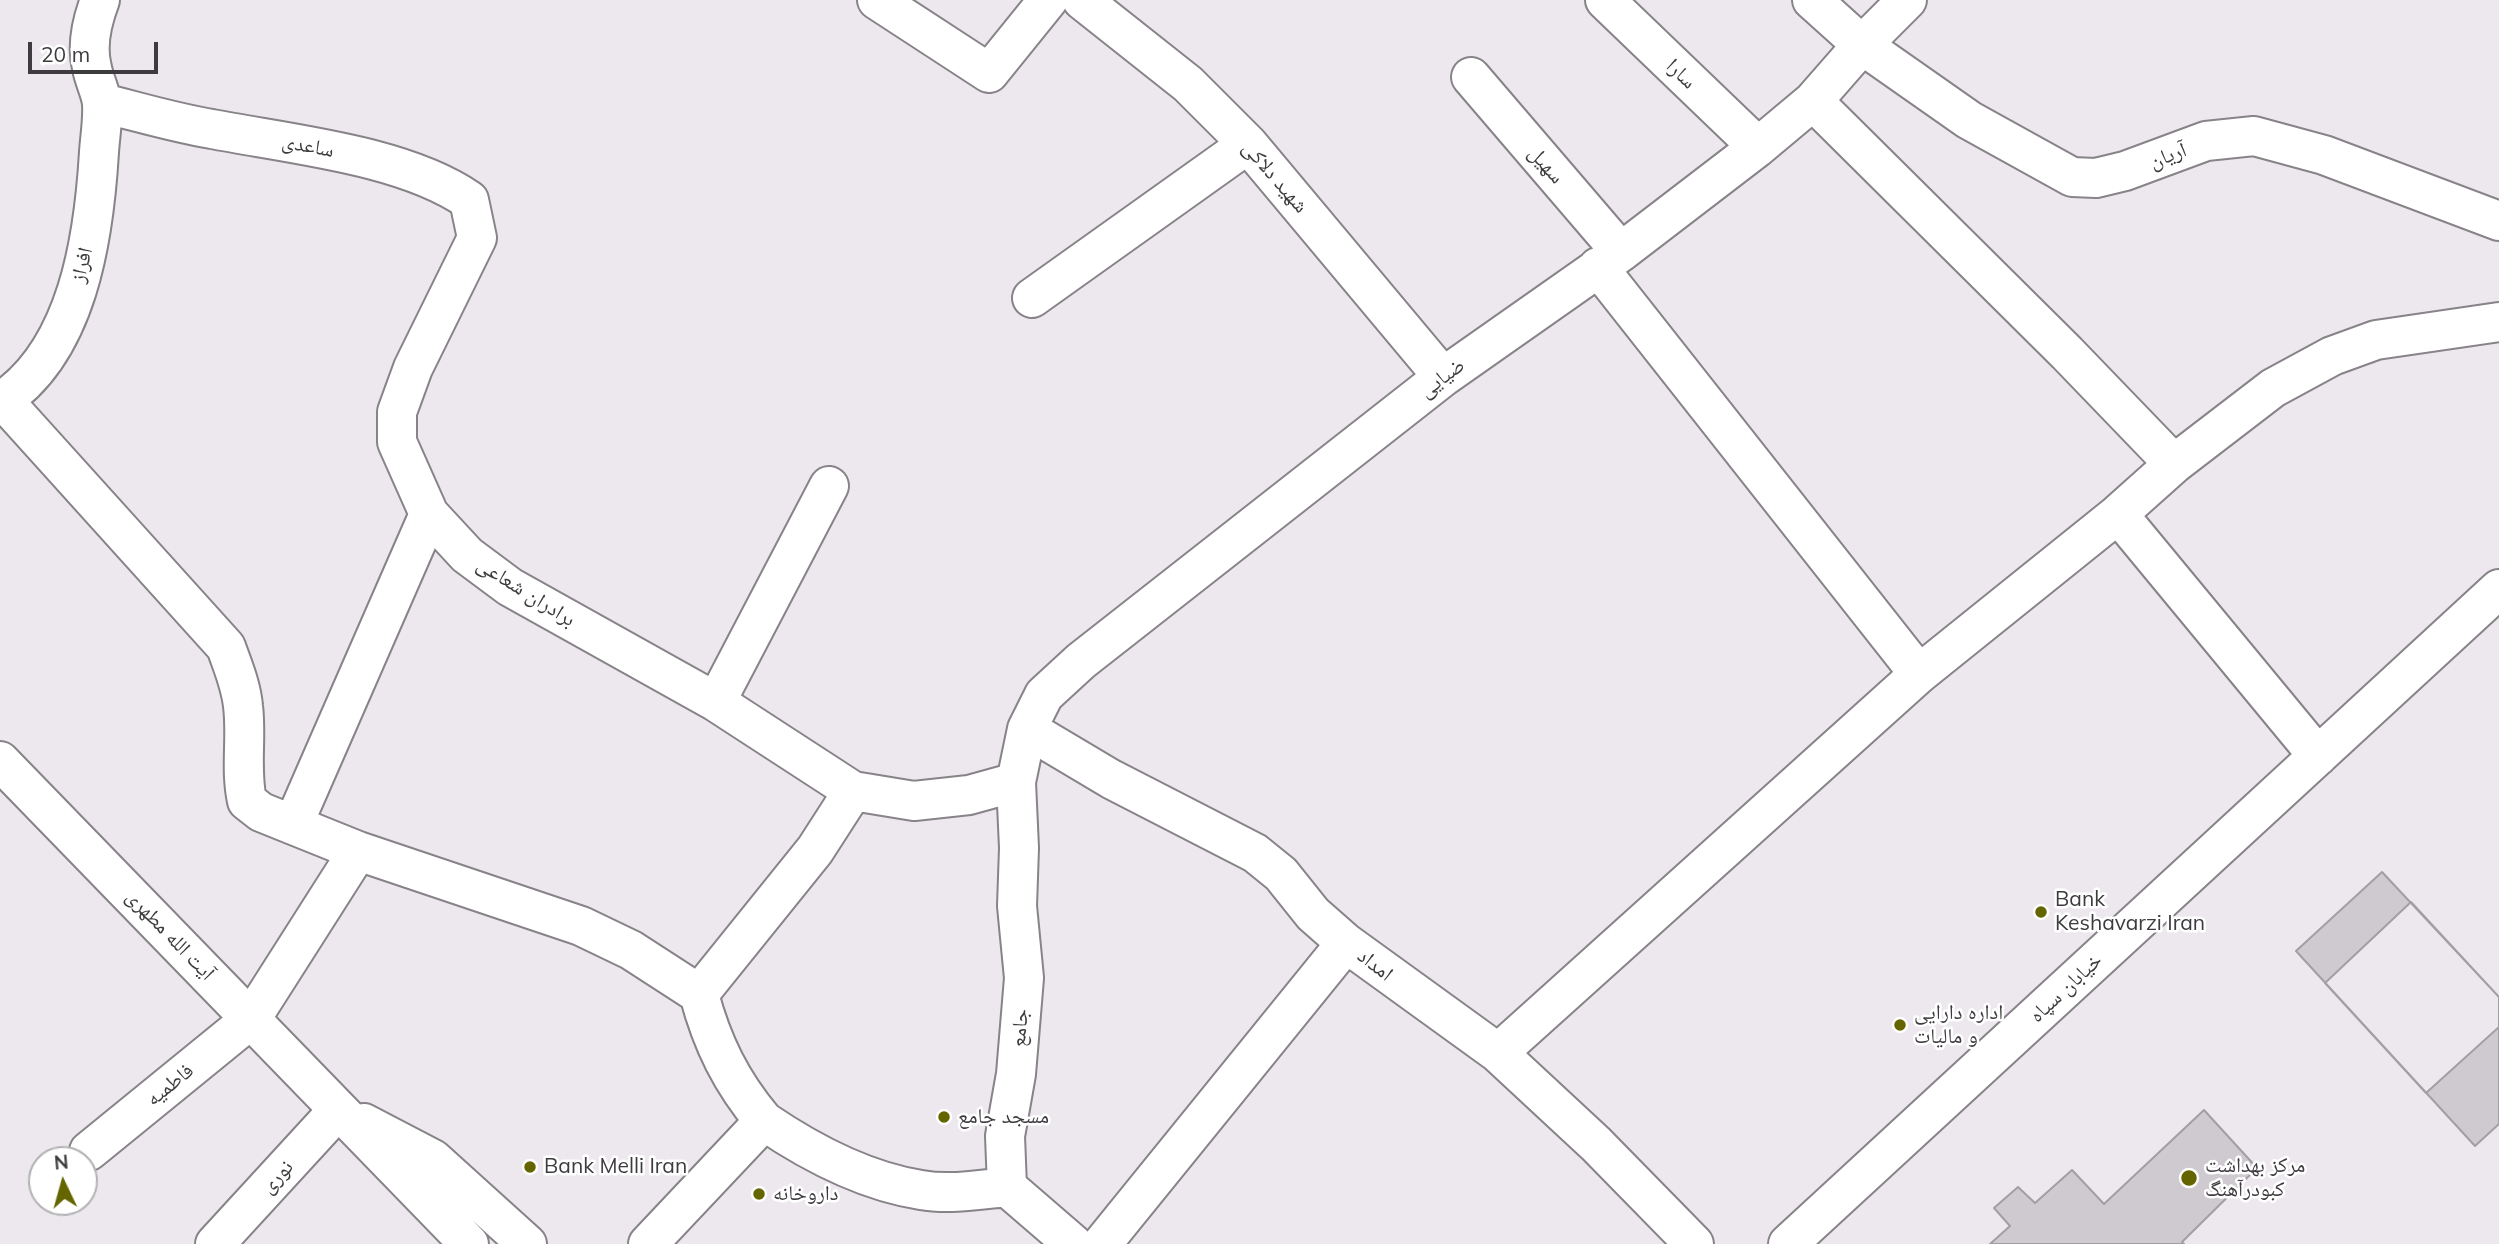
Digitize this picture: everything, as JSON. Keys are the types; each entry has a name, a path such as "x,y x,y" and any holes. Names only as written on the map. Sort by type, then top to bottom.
{"street":[{"name":"افراز","path":"1,401 36,372 54,345 75,292 96,206 102,103 91,66 91,26 100,0"},
{"path":"877,0 989,73 1048,0"},
{"name":"شهید دلاکی","path":"1083,0 1188,84 1248,144 1443,377"},
{"name":"سارا","path":"1605,0 1758,147"},
{"name":"آریان","path":"1812,0 1862,45 1969,120 2072,177 2096,178 2125,172 2206,141 2254,136 2324,155 2499,221"},
{"name":"ضیایی","path":"1016,782 1027,729 1044,695 1081,660 1443,377 1609,260 1758,147 1813,101 1862,45 1907,0"},
{"name":"سهیل","path":"1471,77 1919,674"},
{"path":"1813,101 2067,353 2174,464"},
{"name":"ساعدی","path":"102,103 209,129 335,150 446,184 469,200 477,238"},
{"path":"1032,298 1248,144"},
{"name":"برادران شعاعی","path":"477,238 414,368 397,412 397,442 429,514 467,555 510,587 716,702 853,792"},
{"path":"1498,1054 1919,674 2118,514 2174,464 2273,388 2332,356 2388,338 2499,322"},
{"path":"1,401 226,648 238,677 243,708 243,781 247,801 261,812 358,851 580,926 631,950 699,994 709,1031 726,1069 764,1121 795,1142 836,1163 884,1181 921,1190 962,1192 1007,1187 1073,1244"},
{"path":"716,702 829,486"},
{"path":"293,825 429,514"},
{"path":"2118,514 2318,756"},
{"name":"خیابان سپاه","path":"1788,1244 2499,589"},
{"name":"امداد","path":"1027,729 1111,779 1255,853 1281,874 1313,914 1346,943 1498,1054 1596,1144 1694,1244"},
{"name":"آیت الله مطهری","path":"0,761 469,1244"},
{"path":"699,994 815,849 853,792 914,801 970,795 1016,782"},
{"name":"جامع","path":"1007,1187 1004,1136 1016,1074 1024,978 1017,906 1019,848 1016,782"},
{"name":"فاطمیه","path":"95,1146 251,1019 358,851"},
{"path":"1102,1244 1346,943"},
{"name":"آیت الله مطهری","path":"338,1110 433,1159 527,1244"},
{"name":"نوری","path":"215,1244 338,1110"},
{"path":"648,1244 764,1121"}],"building":[{"path":"2382,872 2499,997 2499,1124 2475,1146 2296,951"},
{"path":"2411,902 2499,997 2499,1027 2426,1093 2325,983"},
{"name":"مرکز بهداشت کبودرآهنگ","path":"2204,1110 2257,1168 2182,1242 2184,1244 1990,1244 2010,1226 1994,1208 2018,1187 2035,1203 2072,1170 2104,1204"}],"place":[{"name":"Bank Keshavarzi Iran","path":"2041,912"},
{"name":"اداره دارایی و مالیات","path":"1900,1025"},
{"name":"مسجد جامع","path":"944,1117"},
{"name":"Bank Melli Iran","path":"530,1167"},
{"name":"مرکز بهداشت کبودرآهنگ","path":"2189,1178"},
{"name":"داروخانه","path":"759,1194"}]}
